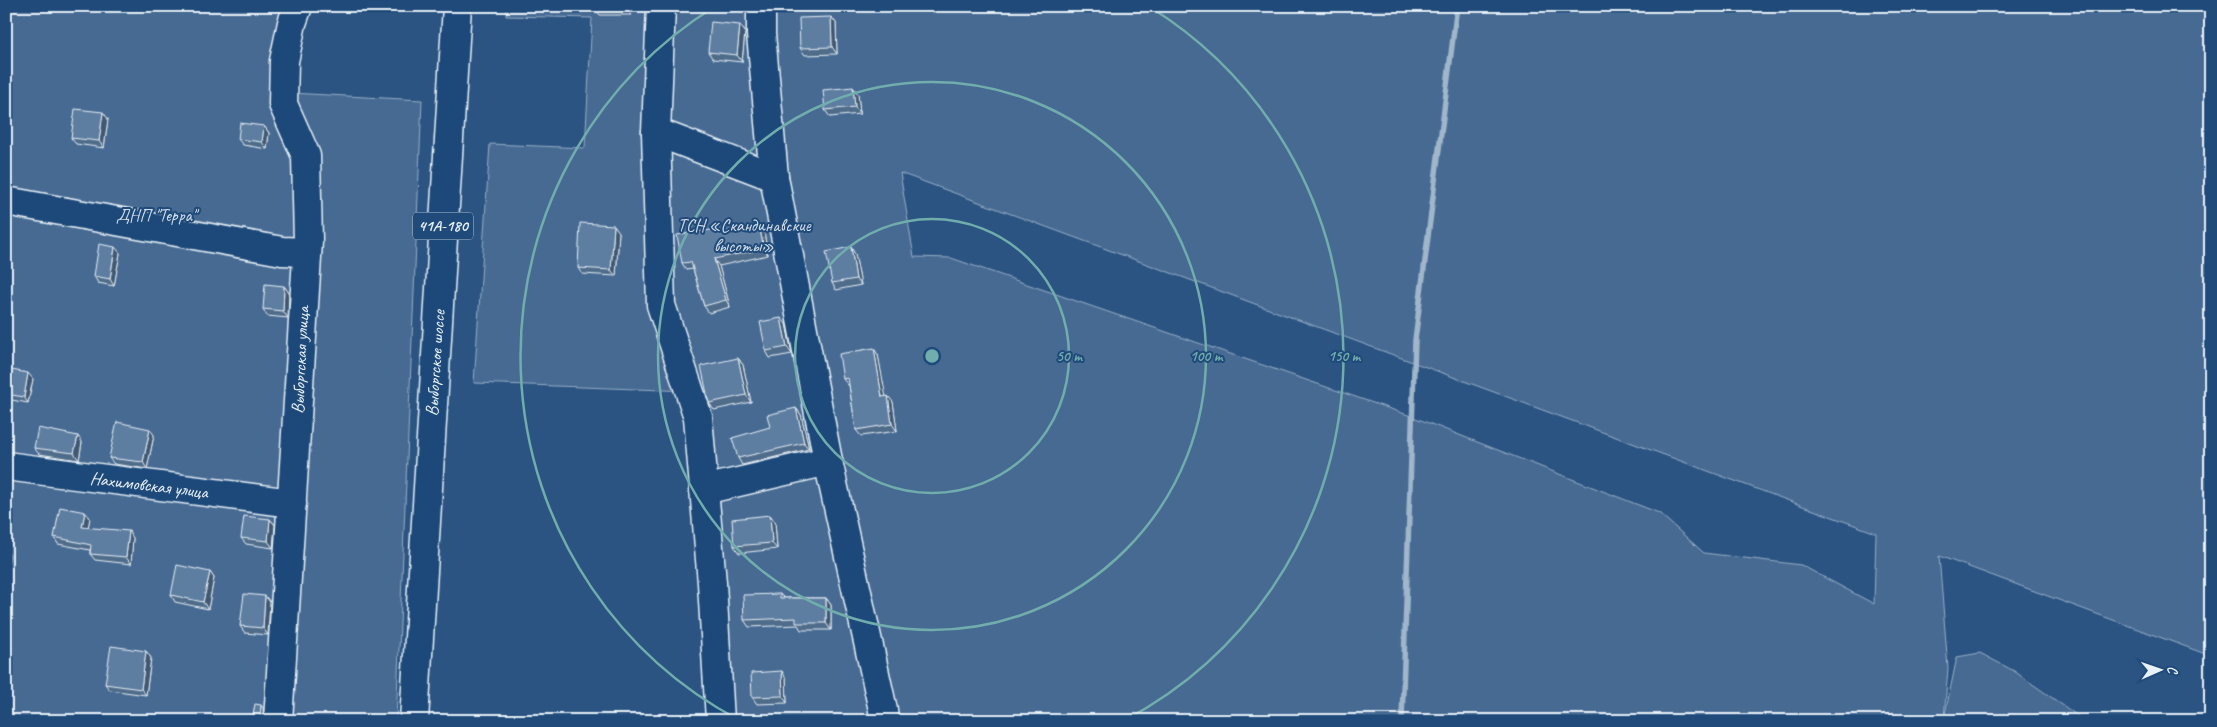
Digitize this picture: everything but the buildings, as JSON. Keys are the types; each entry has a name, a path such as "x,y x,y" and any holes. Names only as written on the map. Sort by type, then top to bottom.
{"street":[{"name":"Выборгская улица","path":"278,721 307,252 306,156 283,104 284,61 292,23 298,6"},
{"name":"Выборгское шоссе","path":"414,721 457,6"},
{"path":"661,6 656,132 661,305 698,417 720,721"},
{"path":"761,6 761,34 774,177 828,461 884,721"},
{"path":"656,132 774,177"},
{"path":"6,201 282,250 307,252"},
{"path":"704,490 828,461"},
{"name":"Нахимовская улица","path":"6,466 292,503"}],"green space":[{"name":"ДНП \"Терра\"","path":"6,6 298,6 290,93 422,100 396,721 6,721"},
{"name":"ТСН «Скандинавские высоты»","path":"506,6 2211,6 2211,656 1939,556 1948,668 1944,719 1957,657 1980,653 2014,671 2085,721 718,721 690,391 474,383 490,144 585,148 592,18 506,16","holes":["900,173 1876,533 1874,604 1801,565 1704,553 1659,513 1408,415 951,258 914,257"]}],"waterway":[{"path":"1402,721 1415,340 1457,6"}]}
